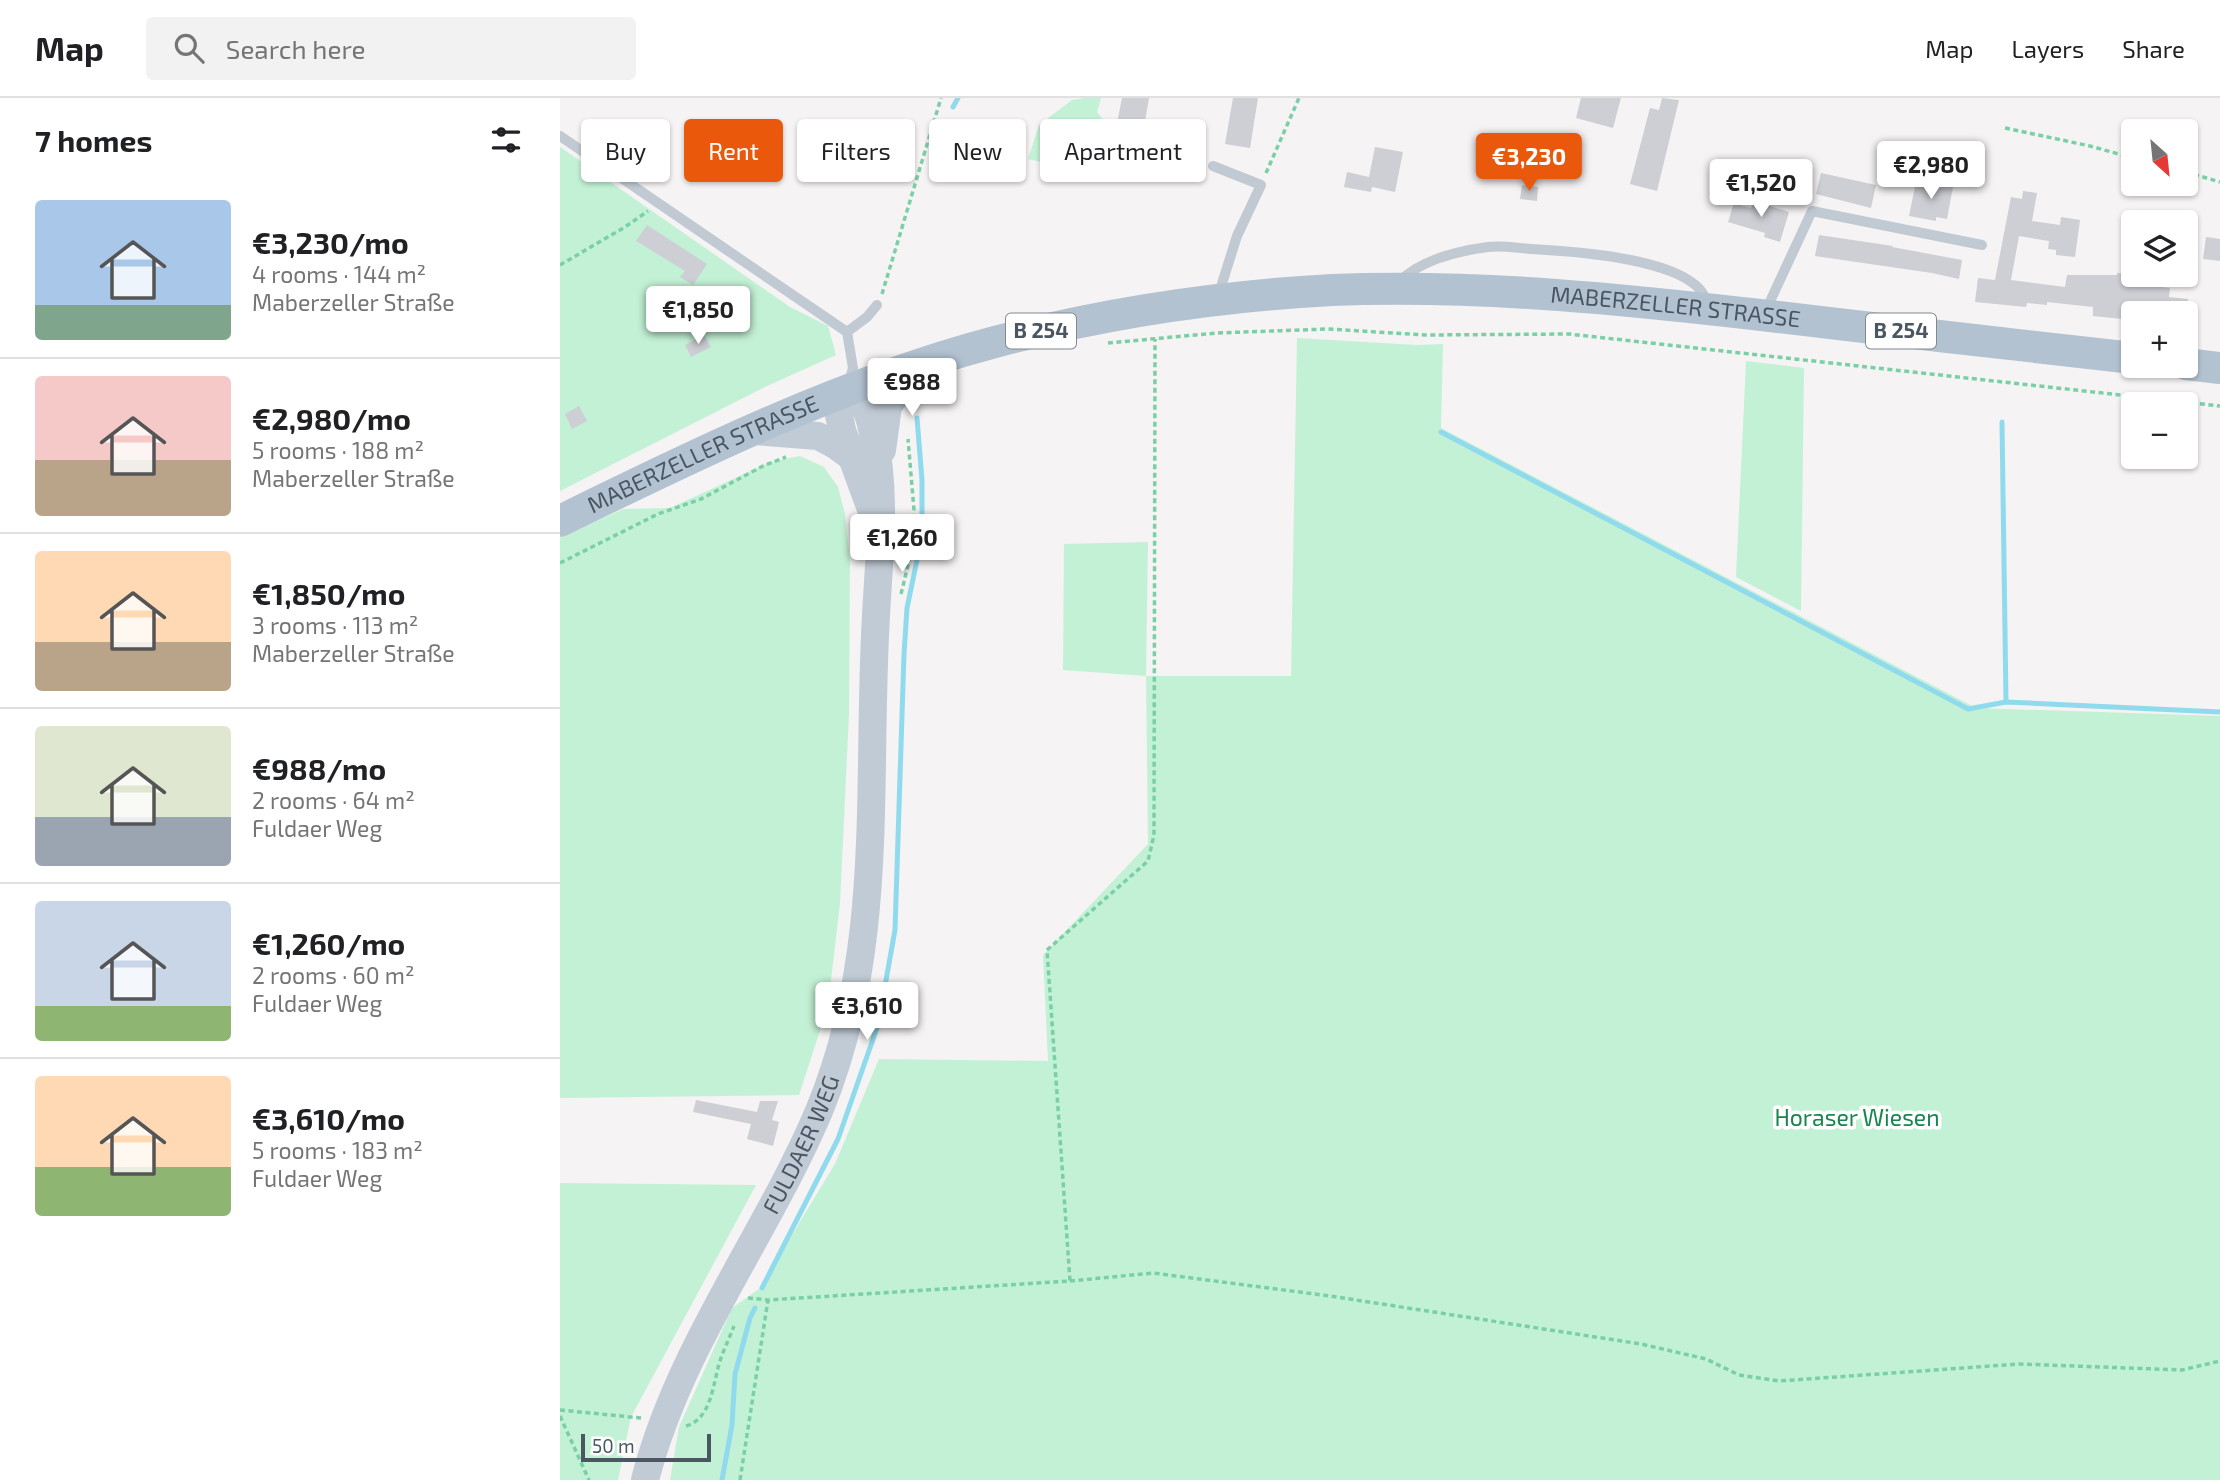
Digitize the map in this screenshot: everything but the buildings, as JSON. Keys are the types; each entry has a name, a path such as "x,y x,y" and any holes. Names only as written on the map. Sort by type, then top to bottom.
{"main road":[{"name":"MABERZELLER STRASSE","path":"560,521 652,476 847,389 925,362 1083,321 1158,307 1217,300 1331,290 1553,295 1763,315 2121,357"},
{"path":"754,431 818,436 866,460 888,406 925,362"},
{"path":"2198,365 2220,368"},
{"name":"FULDAER WEG","path":"645,1480 663,1423 685,1372 819,1110 849,1018 863,946 868,893 880,534 866,460 865,407 847,389"}],"lane":[{"path":"560,136 847,332 867,317 877,305"},
{"path":"1213,166 1261,185 1237,236 1217,300"},
{"path":"1763,315 1812,211 1982,245"},
{"path":"1392,290 1407,273 1441,257 1466,251 1492,247 1589,252 1675,272 1705,293 1707,309"},
{"name":"MABERZELLER STRASSE","path":"847,332 853,368 847,389"}],"path":[{"path":"877,305 883,293 941,98"},
{"path":"1261,185 1299,98"},
{"path":"2005,128 2121,155"},
{"path":"2198,176 2220,182"},
{"path":"560,265 659,204"},
{"path":"1100,344 1217,333 1328,329 1426,335 1569,334 2220,406"},
{"path":"1070,1281 1048,950 1147,861 1154,835 1155,339"},
{"path":"560,563 646,520 701,499 763,466 789,456"},
{"path":"853,525 856,569"},
{"path":"746,1298 768,1300 1070,1281 1153,1273 1330,1296 1642,1344 1706,1359 1738,1375 1779,1381 2019,1364 2182,1370 2220,1361"},
{"path":"740,1480 768,1300"},
{"path":"680,1427 691,1425 702,1416 708,1405 720,1361 735,1323"},
{"path":"560,1410 648,1419"},
{"path":"560,1416 589,1480"}],"green space":[{"path":"1101,98 1097,112 1102,119 1047,119 1072,100"},
{"path":"1040,124 1040,162 1028,159"},
{"path":"560,147 581,162 581,182 610,182 790,307 828,326 836,355 767,386 560,491"},
{"name":"Horaser Wiesen","path":"1297,338 1443,344 1441,428 1976,708 2220,716 2220,1480 670,1480 679,1427 732,1308 759,1289 835,1164 879,1059 1048,1061 1043,955 1148,844 1146,676 1291,676"},
{"path":"1746,361 1804,368 1801,611 1736,577"},
{"path":"800,456 824,467 838,487 845,514 850,560 849,714 840,903 828,1006 799,1095 560,1098 560,538 623,509 670,508 770,462"},
{"path":"1148,542 1146,676 1063,670 1064,544"},
{"path":"560,1183 756,1185 631,1417 618,1480 560,1480"}],"waterway":[{"path":"953,107 958,98"},
{"path":"762,1288 838,1139 878,1025 895,930 907,608 922,536 922,480 917,418"},
{"path":"2002,422 2006,702"},
{"path":"1441,432 1968,709 2006,702 2220,712"},
{"path":"722,1480 732,1425 735,1374 755,1308"}]}
